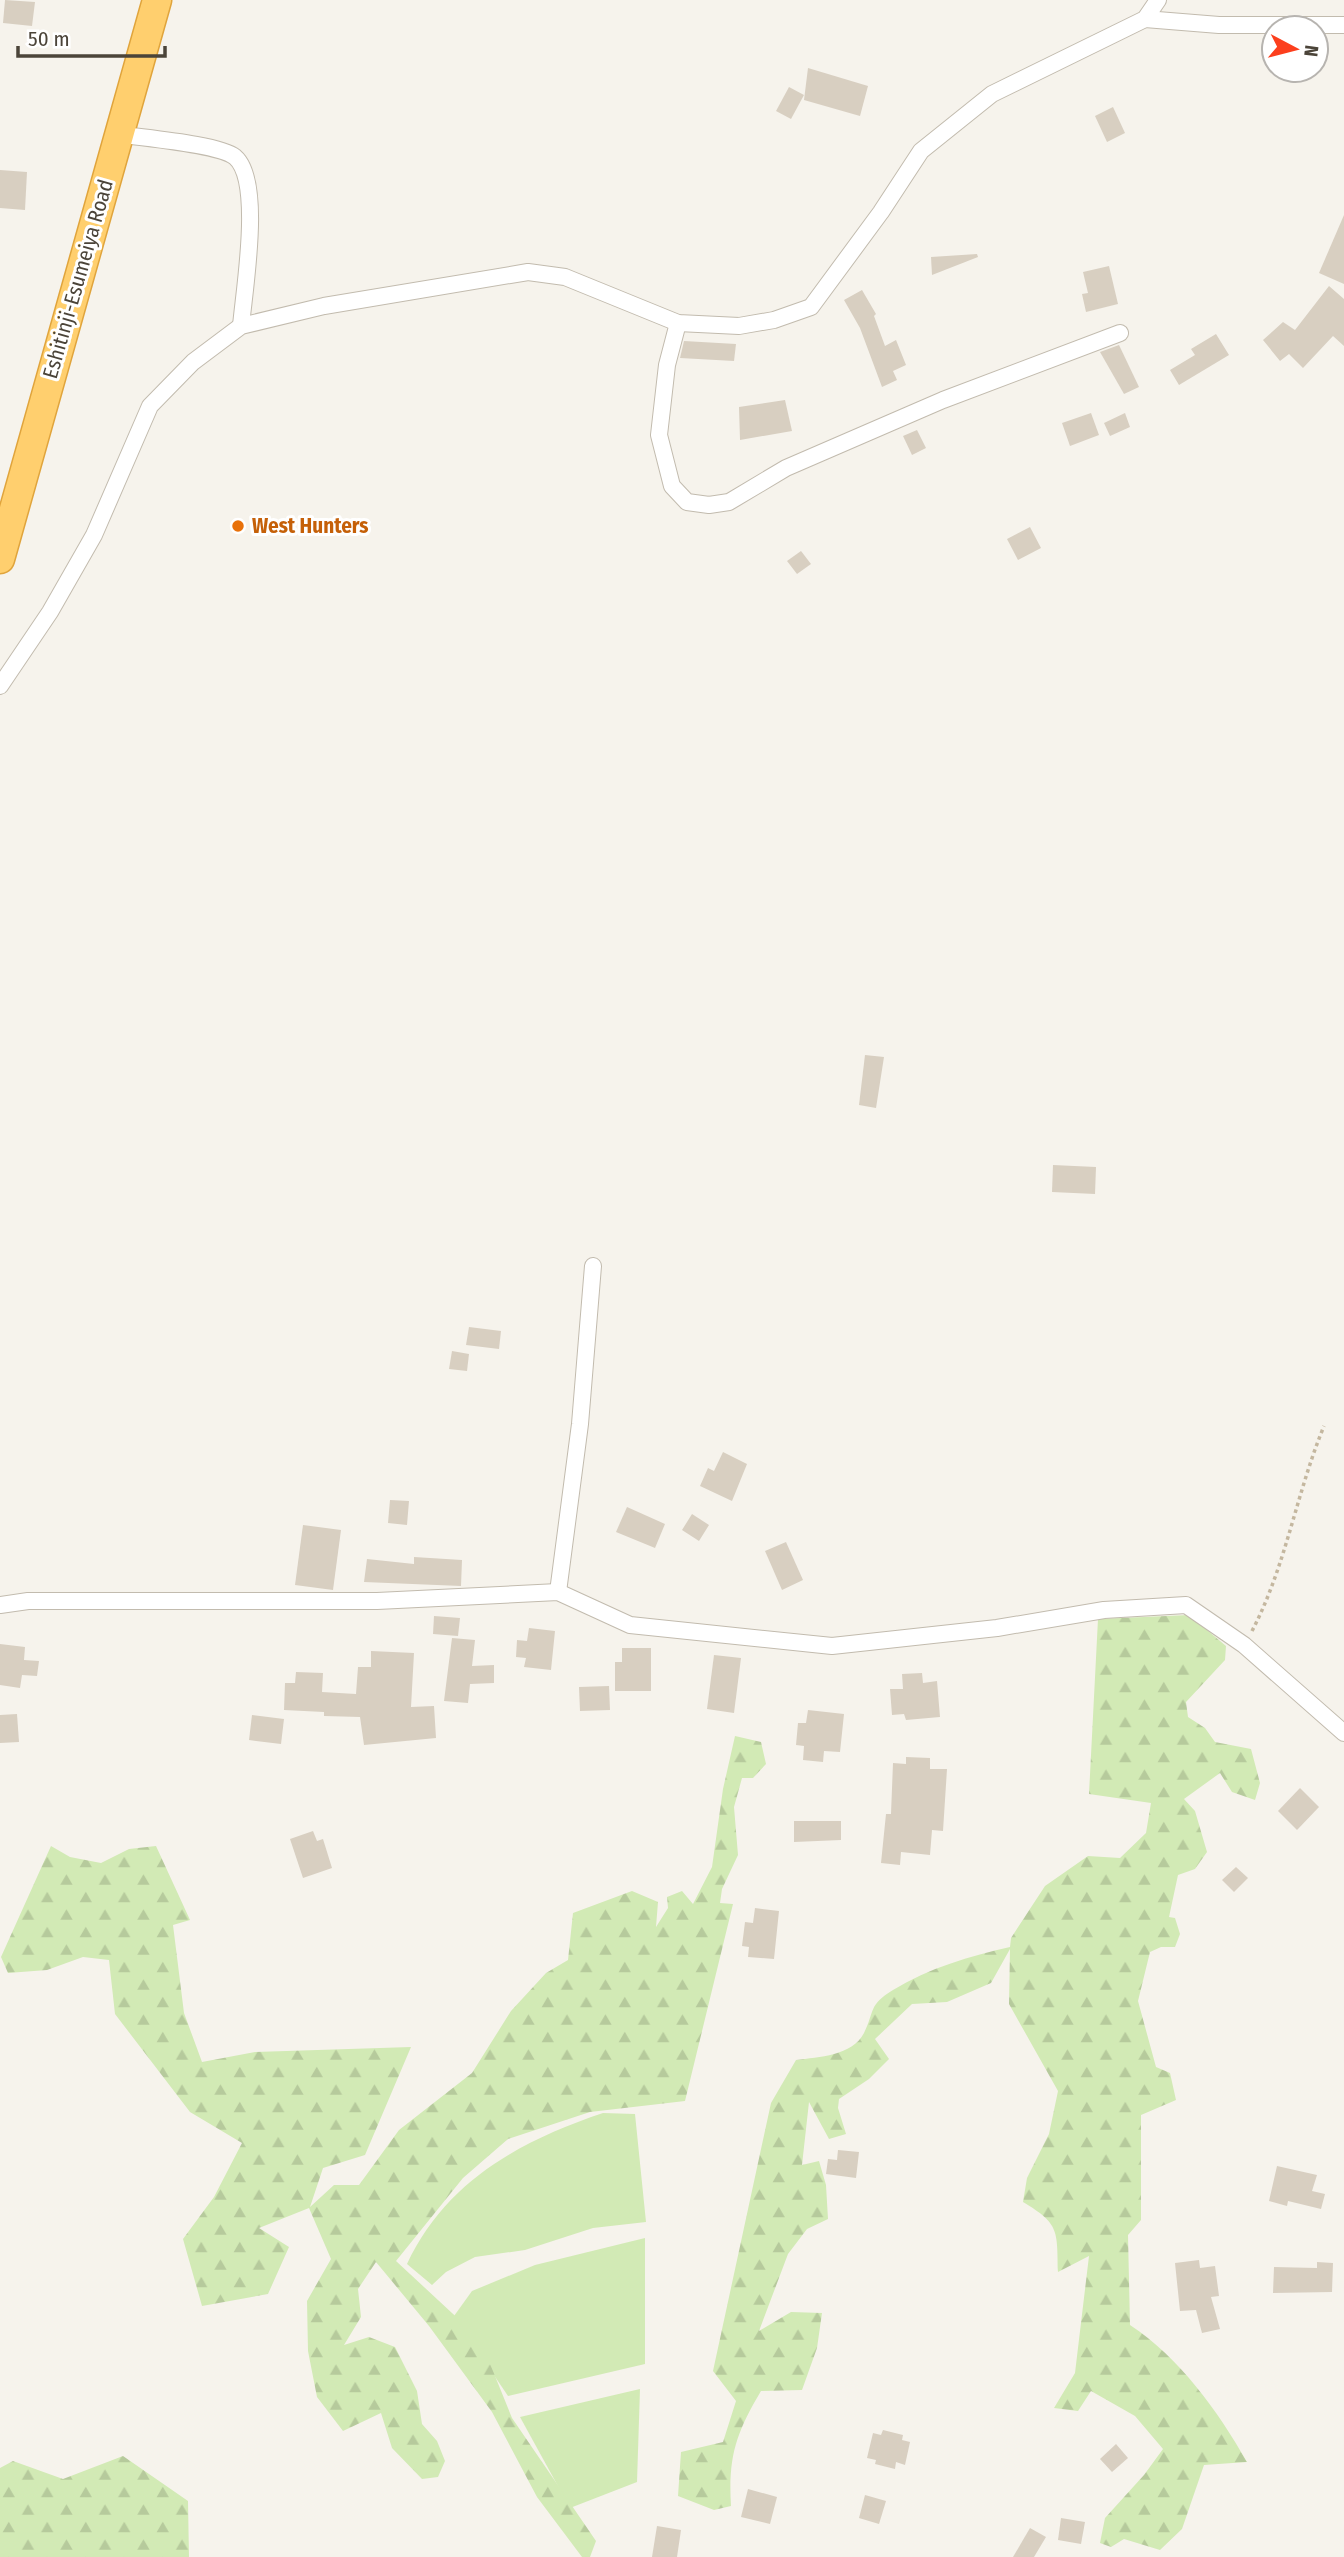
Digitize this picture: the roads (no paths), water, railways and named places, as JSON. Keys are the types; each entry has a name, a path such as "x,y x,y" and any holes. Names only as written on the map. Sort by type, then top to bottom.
{"highway":[{"name":"Eshitinji-Esumeiya Road","path":"0,559 157,0"}],"street":[{"path":"0,686 50,612 94,535 150,406 193,362 241,326 324,306 528,272 565,277 678,323 739,326 774,320 811,307 881,212 921,151 992,94 1145,19 1158,0"},
{"path":"1145,19 1219,25 1344,25"},
{"path":"118,134 216,149 233,155 243,167 251,215 241,326"},
{"path":"678,323 667,365 659,435 672,486 687,502 709,505 729,502 786,468 943,400 1120,333"},
{"path":"558,1592 580,1424 593,1266"},
{"path":"0,1605 28,1601 377,1601 558,1592 630,1625 832,1646 998,1628 1104,1610 1186,1605 1244,1645 1344,1733"}],"place":[{"name":"West Hunters","path":"238,526"}]}
